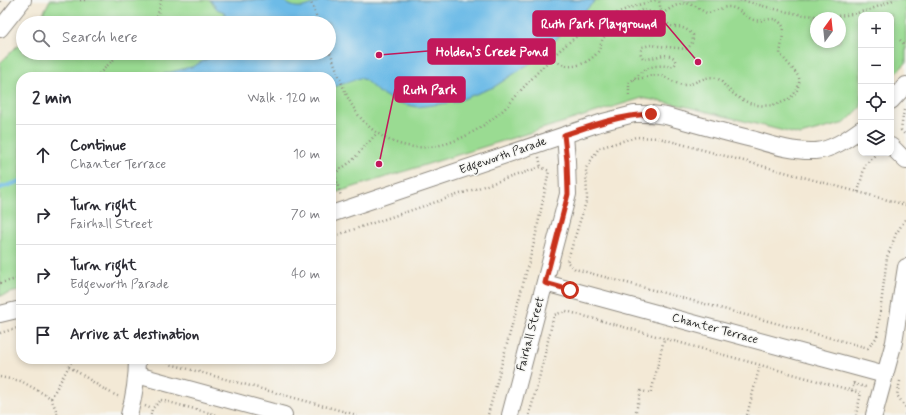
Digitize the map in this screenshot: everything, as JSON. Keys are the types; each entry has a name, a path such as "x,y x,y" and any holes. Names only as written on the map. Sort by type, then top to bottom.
{"street":[{"path":"0,29 23,0"},
{"path":"894,98 906,85"},
{"name":"Edgeworth Parade","path":"336,212 603,122 634,114 651,114 686,121 776,146 796,150 816,151 831,147 843,142 858,131"},
{"name":"Fairhall Street","path":"510,415 568,194 567,161 564,135"},
{"path":"894,149 906,161"},
{"path":"874,415 894,342 906,267"},
{"name":"Chanter Terrace","path":"545,283 885,374"},
{"path":"0,314 16,310"},
{"path":"129,415 133,401 137,364"},
{"path":"137,375 284,415"}],"path":[{"path":"80,0 85,0"},
{"path":"157,16 161,0"},
{"path":"310,0 316,16"},
{"path":"333,60 354,110 367,126 386,138 403,146 420,148 447,144 485,124 502,111 552,58 572,40 598,22 644,3 658,0 667,24 673,27 682,27 688,30 693,35 693,41 686,49 650,45 642,47 640,51 641,56 644,59 670,55 674,58 676,63 674,66 670,67 656,66 644,70 629,83 629,95"},
{"path":"740,0 798,14 822,17 844,16 859,13 879,7 893,0"},
{"path":"552,58 561,64 573,67 587,61 596,55 606,35 621,30 624,26 625,20 642,10 662,13 676,5 684,3 693,5 707,13 727,7 734,8 753,20 777,19 781,22 784,28 780,54 799,78 799,85 794,94 786,100 773,105 758,105 735,96 722,81 715,78 706,77 696,83 685,85 675,83 661,76 634,79"},
{"path":"900,40 906,46"},
{"path":"101,72 114,60"},
{"path":"906,108 903,111 901,130 906,136"},
{"path":"336,173 352,162 377,133"},
{"path":"906,205 659,138 636,137 598,148 586,168 587,199 567,262 575,269 868,348 877,337 887,257 896,234 906,218"},
{"path":"858,192 865,165 874,156"},
{"path":"336,235 541,167 549,171 534,243 488,415"},
{"path":"0,283 16,279"},
{"path":"529,415 538,384 554,315 566,311 862,393"},
{"path":"0,333 16,328"},
{"path":"635,415 641,391 651,393 664,339"},
{"path":"51,398 70,364"},
{"path":"170,364 357,415"},
{"path":"747,415 760,365"},
{"path":"69,367 84,375 112,394"},
{"path":"901,375 897,396 906,408"},
{"path":"0,378 21,381 51,398 58,415"},
{"path":"856,415 864,386"},
{"path":"151,415 152,408 161,400 217,415"}],"green space":[{"path":"50,0 906,0 906,63 894,75 894,12 858,12 858,110 845,123 800,135 684,106 642,98 336,192 336,72 16,72 16,291 0,296 0,63 16,47 16,60 336,60 336,16 42,16"}],"water":[{"path":"210,0 283,0 292,6 302,7 311,5 321,0 596,0 535,60 494,87 455,102 417,107 395,102 360,78 336,86 336,72 172,72 192,67 205,60 336,60 336,16 226,16 224,12 217,9"}],"waterway":[{"path":"0,188 16,183"}],"place":[{"name":"Holden's Creek Pond","path":"379,55"},
{"name":"Ruth Park Playground","path":"698,62"},
{"name":"Ruth Park","path":"379,164"}],"route":[{"path":"570,290 545,283 568,194 567,161 564,135 603,122 634,114 651,114"}]}
